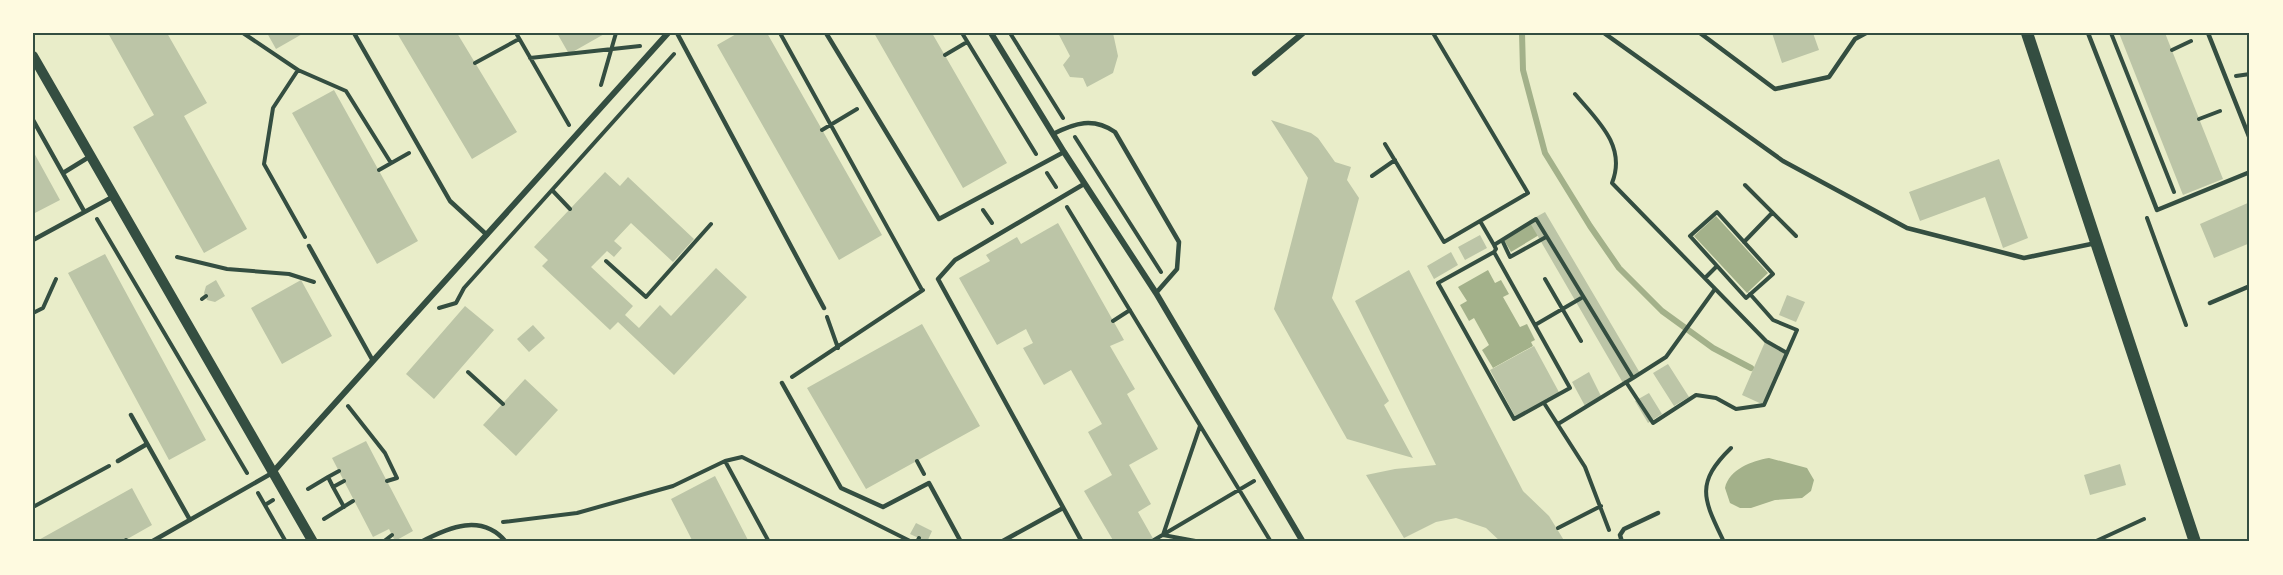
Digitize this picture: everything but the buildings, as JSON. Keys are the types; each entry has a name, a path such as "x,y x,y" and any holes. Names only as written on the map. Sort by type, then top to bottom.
{"main road":[{"path":"2027,33 2195,542"}],"street":[{"path":"274,471 668,33"},
{"path":"991,33 1084,184 1156,292 1303,542"},
{"path":"1255,73 1303,33"},
{"path":"33,56 313,542"}],"lane":[{"path":"354,33 450,201 487,235"},
{"path":"677,33 824,308"},
{"path":"826,33 939,219 1064,152"},
{"path":"1604,33 1783,161 1907,228 2024,258 2096,243"},
{"path":"1700,33 1775,89 1829,77 1855,39 1866,33"},
{"path":"2088,33 2157,210 2250,172"},
{"path":"2208,33 2250,139"},
{"path":"33,120 84,211"},
{"path":"1053,134 1088,122 1097,123 1115,132 1179,242 1177,269 1156,292"},
{"path":"63,172 92,156"},
{"path":"1082,542 938,279 955,260 1084,184"},
{"path":"33,240 114,196"},
{"path":"309,246 373,361"},
{"path":"2210,303 2250,286"},
{"path":"782,382 841,488 883,507 929,483 961,542"},
{"path":"131,415 190,520"},
{"path":"118,461 147,444"},
{"path":"151,542 274,471"},
{"path":"1001,542 1063,508"},
{"path":"1622,542 1620,535 1624,529 1658,513"},
{"path":"421,542 447,528 475,525 491,529 506,542"}],"path":[{"path":"243,33 298,70 346,90 391,163"},
{"path":"516,33 576,136"},
{"path":"598,94 616,33"},
{"path":"780,33 922,290"},
{"path":"962,33 1271,542"},
{"path":"1385,144 1444,242 1528,193 1433,33"},
{"path":"2111,33 2178,201"},
{"path":"475,63 519,39"},
{"path":"2172,50 2191,41"},
{"path":"945,55 967,42"},
{"path":"530,58 612,48 656,46"},
{"path":"298,70 273,108 264,164 309,246"},
{"path":"1575,94 1609,133 1616,162 1612,183 1766,341 1787,353"},
{"path":"822,130 867,103"},
{"path":"2199,119 2220,111"},
{"path":"379,170 420,147"},
{"path":"1372,176 1395,160"},
{"path":"1745,185 1796,236"},
{"path":"552,190 570,209"},
{"path":"976,199 1000,234"},
{"path":"90,208 286,542"},
{"path":"1717,212 1744,242 1773,274 1746,298 1690,236 1717,212"},
{"path":"1744,242 1772,213"},
{"path":"1494,245 1536,219 1633,378"},
{"path":"1480,221 1496,249 1494,252 1570,388 1515,420 1438,283 1494,252"},
{"path":"606,261 646,297 711,224"},
{"path":"2151,229 2186,325"},
{"path":"1502,240 1510,257 1546,237"},
{"path":"177,256 227,268 289,274 332,287"},
{"path":"1704,278 1717,266"},
{"path":"33,313 43,308 56,279"},
{"path":"782,382 838,348 938,279"},
{"path":"1545,279 1581,341"},
{"path":"1558,424 1666,357 1715,289"},
{"path":"1626,382 1653,423 1696,395 1716,398 1736,409 1764,405 1797,330 1773,320 1750,294"},
{"path":"1535,325 1583,297"},
{"path":"824,308 838,348"},
{"path":"1113,321 1130,310"},
{"path":"468,372 502,404"},
{"path":"1544,403 1585,467 1611,534"},
{"path":"348,405 385,453 397,478 387,481"},
{"path":"1163,535 1200,426"},
{"path":"1724,542 1707,507 1705,484 1713,465 1731,448"},
{"path":"475,525 577,513 673,486 725,461 742,457 912,542"},
{"path":"33,507 118,461"},
{"path":"725,461 769,542"},
{"path":"308,489 339,471"},
{"path":"328,477 344,507"},
{"path":"333,487 344,481"},
{"path":"1154,540 1239,490"},
{"path":"324,519 353,501"},
{"path":"1558,528 1601,506"},
{"path":"2094,542 2144,519"},
{"path":"383,542 392,535"},
{"path":"1163,535 1201,542"}],"shaded area":[{"path":"1716,216 1768,273 1747,293 1694,236"},
{"path":"1531,223 1539,235 1511,252 1504,240"},
{"path":"1488,270 1495,283 1501,280 1509,294 1503,297 1520,327 1527,324 1535,340 1531,342 1533,346 1493,368 1482,350 1489,345 1474,318 1469,321 1460,305 1467,301 1458,287"},
{"path":"1769,458 1807,468 1814,480 1811,491 1802,498 1775,500 1751,508 1740,508 1730,503 1725,488 1731,476 1742,467"}],"waterway":[{"path":"1522,33 1523,70 1545,153 1590,226 1619,268 1662,311 1713,348 1751,368"}]}
